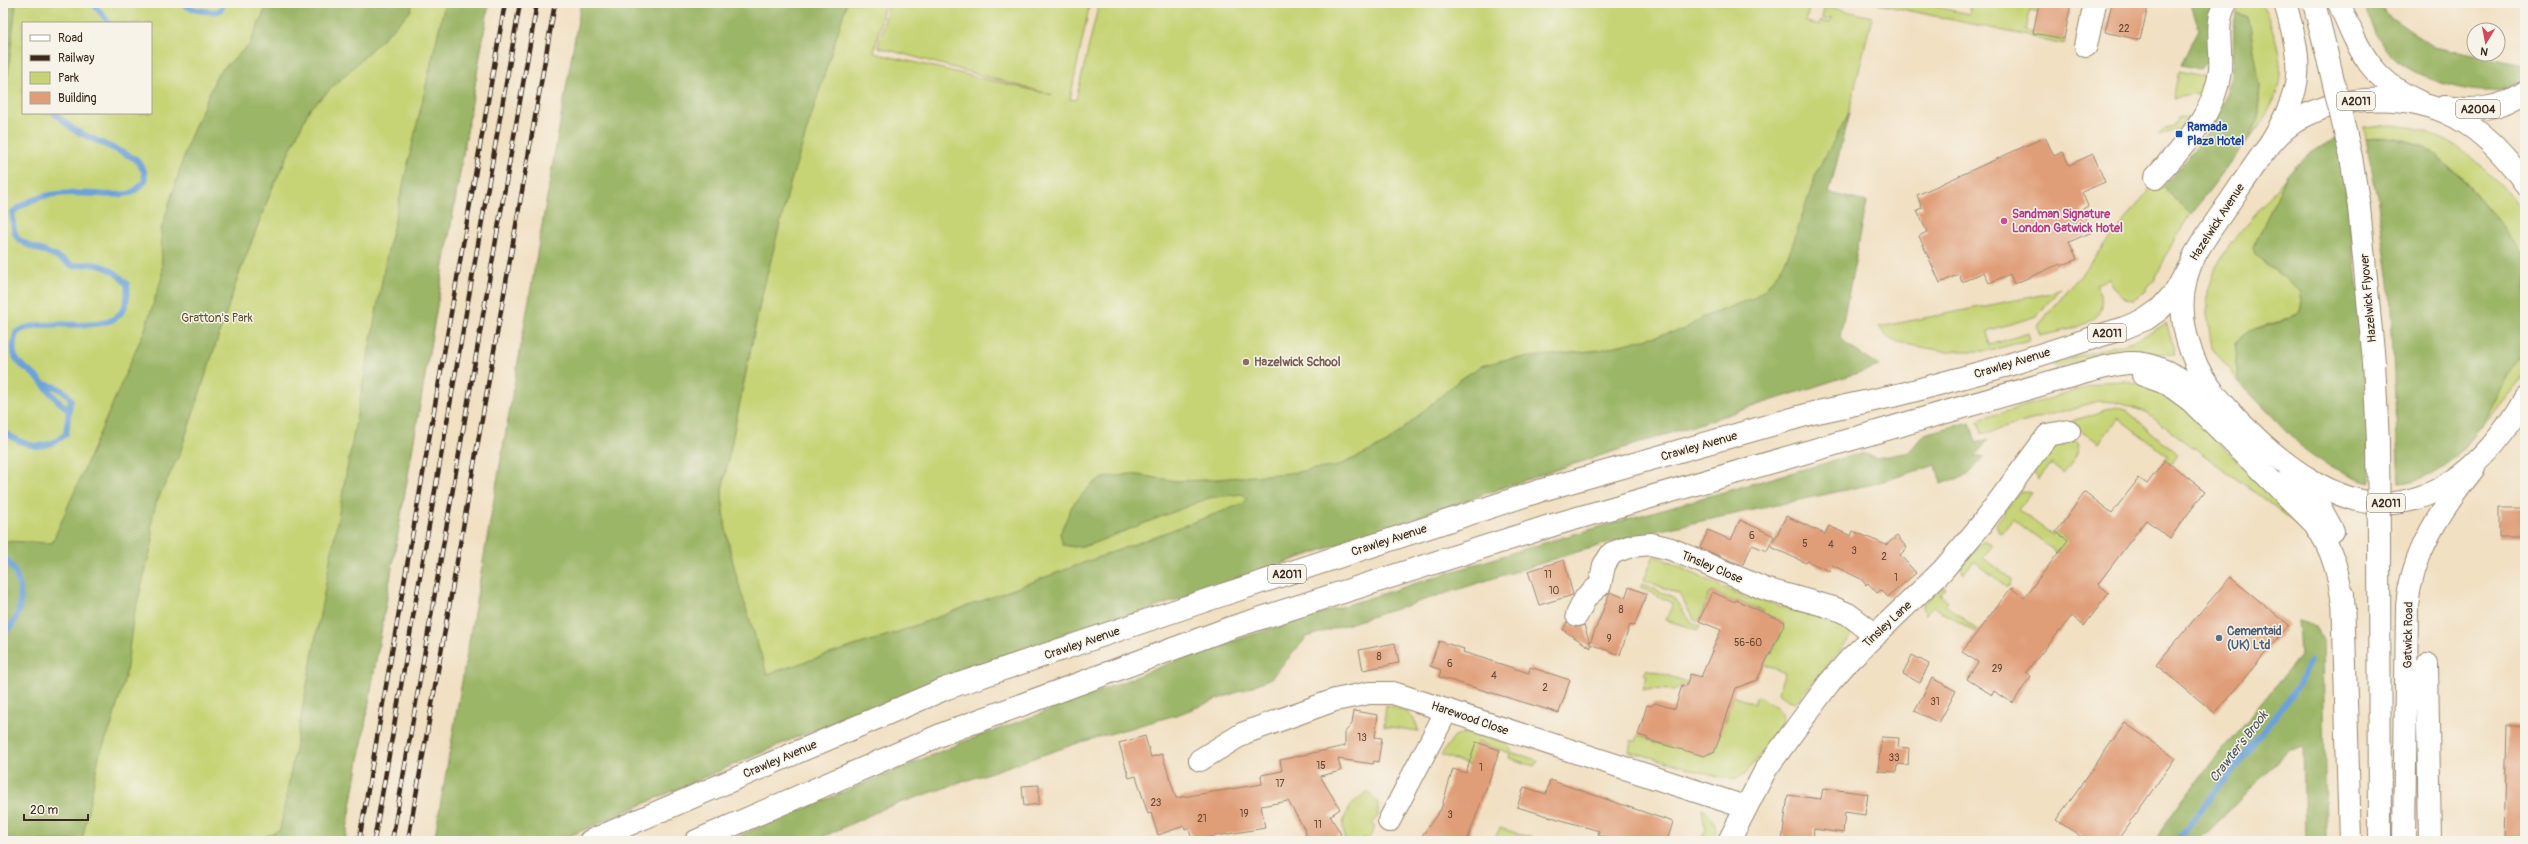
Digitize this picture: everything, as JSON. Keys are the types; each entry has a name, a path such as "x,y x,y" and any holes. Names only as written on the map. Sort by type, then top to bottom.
{"main road":[{"path":"2086,46 2095,3"},
{"path":"2155,178 2198,127 2212,101 2220,71 2220,18 2226,3"},
{"name":"Hazelwick Avenue","path":"2279,459 2248,430 2206,382 2190,349 2182,310 2184,285 2188,269 2201,244 2266,150 2290,108 2298,81 2298,55 2286,3"},
{"name":"Hazelwick Flyover","path":"2314,3 2351,157 2359,207 2374,362 2378,442 2380,841"},
{"name":"Hazelwick Avenue","path":"2339,3 2373,70 2391,87 2423,103 2455,116 2474,128 2502,155 2525,183"},
{"name":"A2004","path":"2423,103 2456,108 2487,108 2504,105 2525,92"},
{"name":"Hazelwick Avenue","path":"2266,150 2296,121 2327,106 2376,99 2423,103"},
{"name":"Crawley Avenue","path":"590,841 947,688 1213,598 1542,490 1813,413 1902,394 2005,366 2124,328 2146,319 2160,309 2176,291 2188,269"},
{"name":"A2011","path":"696,841 945,733 1227,629 1553,526 2061,379 2129,363 2149,366 2166,372 2187,384 2248,430"},
{"path":"2061,379 2116,371 2130,372 2161,381 2191,401 2314,523 2325,538 2335,561 2344,609"},
{"name":"A2011","path":"2279,459 2301,474 2337,492 2359,499 2384,503 2408,500 2440,488 2462,474 2487,451 2525,398"},
{"name":"Tinsley Lane","path":"1729,841 1745,807 1766,769 1814,703 1840,671 1876,634 1942,571 1964,546 2048,435 2069,430"},
{"name":"Gatwick Road","path":"2404,841 2407,606 2410,582 2417,558 2428,536 2451,498 2487,451"},
{"path":"2279,459 2307,488 2330,523 2338,550 2344,609 2350,841"},
{"name":"Tinsley Close","path":"1577,615 1586,597 1600,585 1604,566 1612,553 1630,546 1651,544 1671,549 1765,589 1834,608 1848,614 1876,634"},
{"name":"Gatwick Road","path":"2427,665 2430,841"},
{"name":"Harewood Close","path":"1200,760 1244,733 1335,700 1369,693 1393,693 1745,807"},
{"path":"1390,821 1447,710"}],"green space":[{"name":"Gratton's Park","path":"3,3 489,3 345,841 3,841"},
{"path":"3,3 16,3 3,119"},
{"path":"271,3 413,3 410,12 309,110 272,189 238,277 180,453 156,503 151,525 153,541 133,619 126,674 111,727 99,756 82,841 3,841 3,541 52,543 145,329 162,277 161,230 189,140 218,73 249,45 265,10"},
{"path":"445,3 489,3 345,841 255,841 280,830 387,254"},
{"path":"581,3 847,3 791,181 760,303 722,490 727,537 732,560 767,674 895,633 1242,504 1247,499 1242,494 1209,498 1089,545 1074,547 1063,545 1060,534 1072,506 1092,484 1104,478 1131,474 1177,481 1205,480 1288,473 1338,466 1387,443 1458,381 1481,366 1503,360 1600,350 1685,329 1701,318 1753,298 1765,289 1783,265 1791,249 1817,171 1849,113 1829,193 1867,202 1840,336 1847,345 1879,366 1543,474 944,680 795,738 558,841 434,841"},
{"name":"Hazelwick School","path":"821,3 885,3 874,53 1053,95 878,47 889,3 1090,3 1070,99 1076,100 1099,3 1810,3 1806,22 1819,25 1820,21 1830,23 1831,17 1827,20 1822,18 1824,8 1829,7 1872,17 1829,193 1810,338 771,689 733,566 724,515 722,490"},
{"path":"1918,3 1969,14 1971,3 2042,3 2040,12 2030,10 2026,31 2064,39 2065,44 1878,4"},
{"path":"2191,3 2217,3 2211,56 2200,69 2181,65 2199,29"},
{"path":"2239,3 2261,4 2263,7 2274,35 2280,66 2280,79 2277,92 2266,115 2248,140 2258,114 2260,86 2248,20 2246,16 2236,13"},
{"path":"2362,3 2381,3 2385,13 2433,47 2466,53 2466,62 2506,61 2525,65 2525,76 2498,90 2485,91 2455,87 2424,76 2397,61 2384,47"},
{"path":"2236,13 2246,16 2250,26 2260,86 2257,120 2248,140 2191,214 2172,197 2164,186 2196,147 2222,106 2231,74"},
{"path":"2179,71 2208,77 2203,94 2173,98"},
{"path":"2179,116 2190,117 2177,130 2159,135 2164,129 2174,127"},
{"path":"2391,125 2412,128 2432,134 2450,142 2483,167 2498,182 2525,214 2525,263 2506,233 2479,198 2464,181 2434,153 2420,145 2401,139 2366,139 2364,128"},
{"path":"2338,137 2360,309 2369,439 2370,482 2334,468 2318,459 2302,447 2240,383 2235,361 2236,344 2241,337 2249,331 2286,320 2300,311 2302,302 2300,291 2255,254 2253,248 2287,175 2308,154"},
{"path":"2386,138 2424,147 2439,157 2452,169 2497,220 2520,251 2525,262 2526,278 2526,341 2524,351 2509,372 2485,419 2467,445 2443,466 2430,474 2415,480 2399,483 2390,290 2378,203 2366,139"},
{"path":"2286,177 2253,248 2267,265 2296,286 2301,293 2303,300 2302,307 2295,316 2255,329 2241,338 2236,344 2240,383 2212,348 2207,314 2208,291 2216,267 2230,244"},
{"path":"2164,186 2172,197 2191,214 2176,237 2155,279 2145,292 2133,299 2124,298 2115,289 2109,278 2095,285 2101,296 2102,303 2101,311 2096,317 2078,327 2040,336 2037,327 2118,230 2151,187"},
{"path":"2060,288 2037,316 1987,331 1990,345 2028,333 2030,340 1987,351 1944,351 1898,343 1887,337 1879,327 2046,294"},
{"path":"2164,324 2167,324 2175,355 2143,351 2054,366 2054,363 2137,340"},
{"path":"2525,347 2525,373 2477,432 2507,375"},
{"path":"2126,381 2149,385 2171,395 2301,523 2299,525 2144,411 2115,402 2099,401 1982,434 1978,420 2104,382"},
{"path":"2116,407 2126,410 2178,455 2171,465 2164,461 2168,456 2118,418 2099,443 2069,422"},
{"path":"1970,422 1976,443 1988,440 1975,456 1983,458 1968,475 1941,484 1936,465 1873,484 1651,532 1577,552 1307,637 1271,678 1248,688 1179,714 1078,743 885,808 814,841 727,841 963,742 1067,704 1195,653 1550,541 1861,453 1877,458 1909,452 1924,434"},
{"path":"2072,439 2079,444 2077,453 2063,473 2051,464 2038,480 2034,470 2053,441"},
{"path":"2023,491 2031,493 2018,510 2053,535 2056,532 2088,555 2061,550 2058,553 2013,519 2001,534 1999,533 1996,524 2019,492"},
{"path":"1984,540 1993,545 1983,558 2012,580 2009,586 2007,587 1974,561 1963,574 1961,566"},
{"path":"1654,555 1748,599 1749,597 1846,625 1851,630 1851,637 1799,699 1794,702 1781,697 1778,692 1785,673 1764,664 1769,652 1772,653 1780,634 1779,630 1783,628 1783,621 1762,614 1763,611 1737,600 1735,602 1712,592 1709,595 1699,621 1694,619 1679,594 1644,580"},
{"path":"1643,584 1673,597 1691,622 1700,626 1698,630 1666,620 1673,603 1641,588"},
{"path":"1942,587 1946,588 1940,595 1948,601 1945,605 1997,644 1933,607 1925,615 1923,604"},
{"path":"2298,621 2316,626 2323,641 2326,841 2305,841 2303,746 2290,749 2199,841 2155,841 2165,824 2189,791 2300,656"},
{"path":"1647,669 1754,703 1757,696 1779,709 1782,718 1781,723 1753,765 1743,775 1732,779 1629,751 1631,740 1636,742 1638,735 1648,738 1647,740 1670,747 1671,744 1705,756 1716,751 1713,746 1717,745 1723,721 1726,721 1729,709 1682,685 1674,690 1643,689 1647,676 1644,674"},
{"path":"1386,705 1403,710 1411,716 1417,725 1418,731 1384,726"},
{"path":"1466,732 1507,743 1513,753 1538,760 1534,766 1509,758 1510,753 1477,742 1469,765 1441,755 1453,738"},
{"path":"1368,792 1378,803 1378,816 1372,825 1375,827 1368,840 1364,837 1361,841 1344,841 1345,837 1343,826 1348,810 1355,801"},
{"path":"1702,809 1710,815 1716,827 1714,841 1701,841 1705,831"},
{"path":"1500,828 1542,841 1507,841 1495,837"}],"building":[{"path":"2039,3 2071,3 2064,39 2033,33"},
{"path":"2112,3 2149,3 2140,40 2105,32"},
{"name":"Sandman Signature London Gatwick Hotel","path":"2045,137 2054,156 2063,152 2069,165 2093,154 2105,182 2082,192 2088,206 2081,210 2092,232 2069,242 2077,259 2061,266 2060,264 2014,284 2010,274 1989,283 1984,272 1962,282 1959,274 1940,283 1919,236 1927,232 1917,210 1922,208 1917,195"},
{"path":"2165,460 2205,491 2170,538 2146,520 2098,584 2109,593 2084,626 2072,616 2026,672 2031,676 2013,703 1994,691 1992,695 1967,679 1978,662 1962,652 2011,588 2024,598 2068,540 2056,532 2085,492 2112,513 2139,478 2147,484"},
{"path":"2499,508 2525,508 2525,537 2499,537"},
{"path":"1786,516 1825,534 1829,526 1851,536 1853,531 1886,545 1897,536 1907,548 1900,555 1916,573 1888,597 1881,590 1877,593 1868,583 1866,585 1861,579 1832,565 1829,571 1807,561 1806,563 1771,547"},
{"path":"1740,520 1774,536 1767,551 1752,545 1743,564 1739,564 1700,548 1708,530 1731,540"},
{"path":"1564,560 1573,595 1539,605 1528,571"},
{"path":"2230,577 2289,625 2215,713 2156,665"},
{"path":"1629,587 1647,594 1634,626 1630,625 1620,655 1590,644 1591,648 1563,630 1567,622 1577,627 1584,625 1590,643 1610,592 1625,598"},
{"path":"1712,592 1735,602 1736,600 1785,622 1757,680 1736,688 1715,751 1704,756 1647,740 1648,738 1638,735 1647,705 1651,706 1655,703 1675,709 1682,685 1686,686 1690,674 1701,677 1721,630 1699,621"},
{"path":"1439,641 1464,649 1463,652 1529,673 1530,667 1570,680 1559,713 1439,677 1441,670 1430,666"},
{"path":"1395,643 1399,663 1363,670 1359,650"},
{"path":"1912,655 1929,664 1920,683 1903,674"},
{"path":"1932,678 1956,691 1939,723 1915,711"},
{"path":"1354,711 1378,715 1375,737 1382,738 1378,762 1374,761 1373,764 1338,759 1341,771 1320,776 1340,809 1330,816 1341,834 1329,841 1305,839 1306,832 1288,801 1261,806 1265,828 1192,840 1189,829 1185,829 1184,826 1158,835 1151,813 1148,814 1136,776 1129,778 1119,743 1145,736 1151,757 1162,754 1176,798 1262,784 1261,775 1282,771 1280,760 1345,746 1345,732 1352,724"},
{"path":"2125,723 2175,758 2117,841 2088,841 2056,820"},
{"path":"2507,725 2525,725 2525,841 2504,841"},
{"path":"1881,737 1899,738 1898,747 1909,748 1908,765 1898,764 1897,772 1878,771"},
{"path":"1476,742 1500,750 1467,841 1418,841 1441,809 1453,769 1466,773"},
{"path":"1550,780 1673,822 1667,841 1617,841 1598,835 1599,831 1517,807 1524,787 1546,794"},
{"path":"1039,785 1039,804 1024,806 1022,786"},
{"path":"1823,788 1868,794 1865,815 1845,812 1843,833 1814,829 1813,841 1782,841 1788,795 1821,799"}],"waterway":[{"path":"93,3 108,22"},
{"path":"180,3 195,9 209,12 219,11 225,3"},
{"path":"55,114 74,130 136,159 144,171 145,181 135,191 127,194 53,194 32,200 13,212 14,231 20,241 55,256 73,266 89,264 103,266 115,273 127,284 126,304 117,317 103,323 30,327 16,333 14,344 16,359 43,384 62,390 71,399 69,410"},
{"path":"3,432 19,441 34,446 50,444 66,434 69,410 58,401 43,384"},
{"path":"3,556 11,565 16,575 21,596 20,607 16,617 11,626 3,635"},
{"name":"Crawter's Brook","path":"2177,841 2298,687 2310,660"}],"railway":[{"path":"359,841 505,3"},
{"path":"374,841 520,3"},
{"path":"392,841 537,3"},
{"path":"408,841 555,3"}],"place":[{"name":"Ramada Plaza Hotel","path":"2179,134"},
{"name":"Sandman Signature London Gatwick Hotel","path":"2004,221"},
{"name":"Hazelwick School","path":"1246,362"},
{"name":"Cementaid (UK) Ltd","path":"2219,638"}]}
